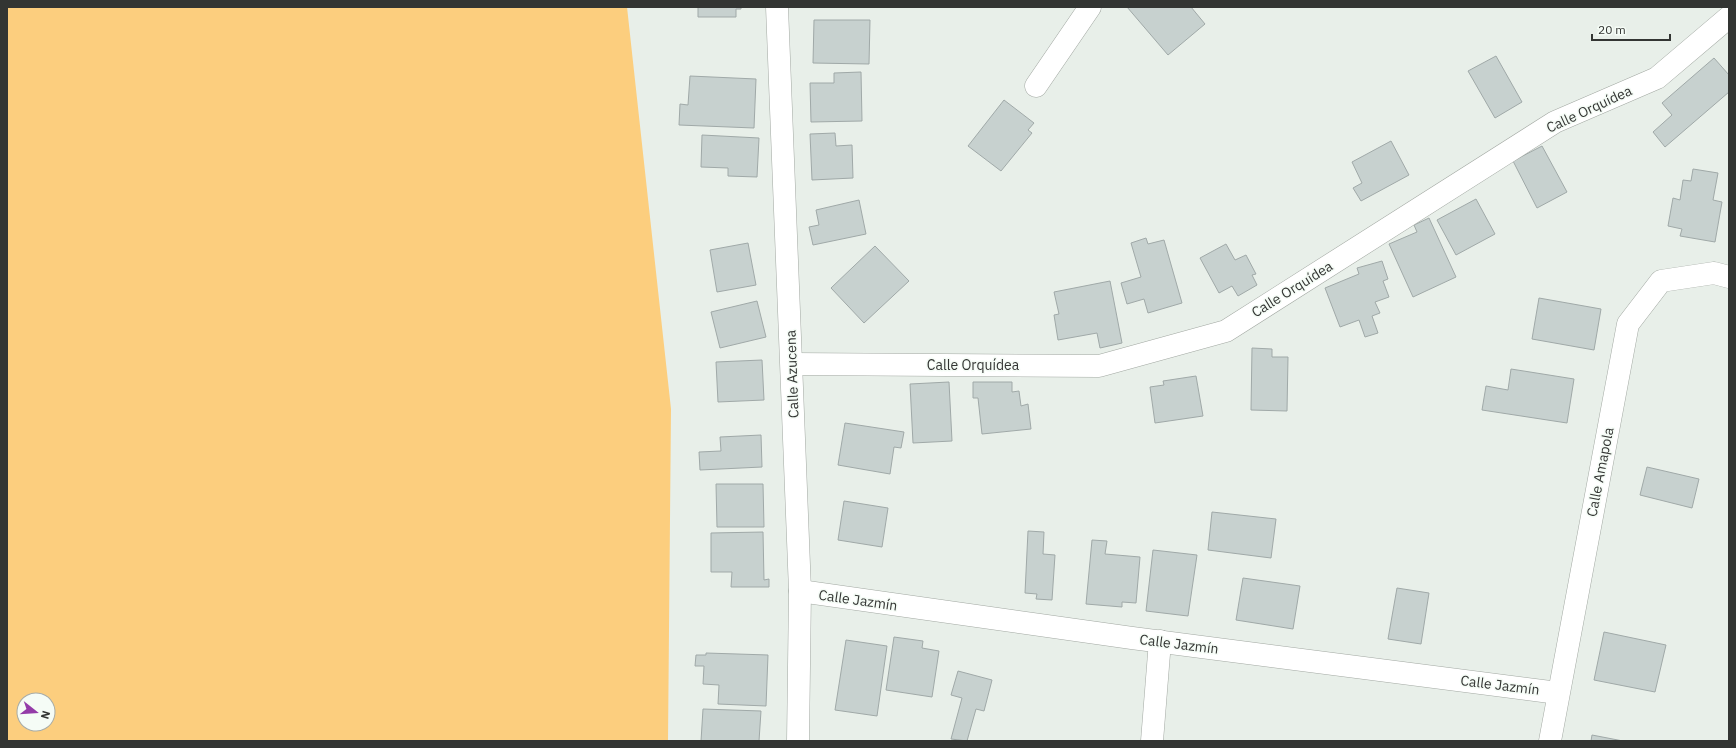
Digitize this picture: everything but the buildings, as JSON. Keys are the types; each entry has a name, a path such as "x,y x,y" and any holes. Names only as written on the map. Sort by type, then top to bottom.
{"street":[{"name":"Calle Azucena","path":"777,7 800,592 798,741"},
{"path":"1036,86 1090,7"},
{"name":"Calle Orquídea","path":"792,364 1099,366 1226,331 1555,122 1657,78 1729,16"},
{"name":"Calle Amapola","path":"1550,741 1628,324 1661,281 1714,273 1729,276"},
{"name":"Calle Jazmín","path":"800,592 1558,693"},
{"path":"1152,741 1160,641"}],"shaded area":[{"path":"7,7 627,7 671,409 668,741 7,741"}]}
